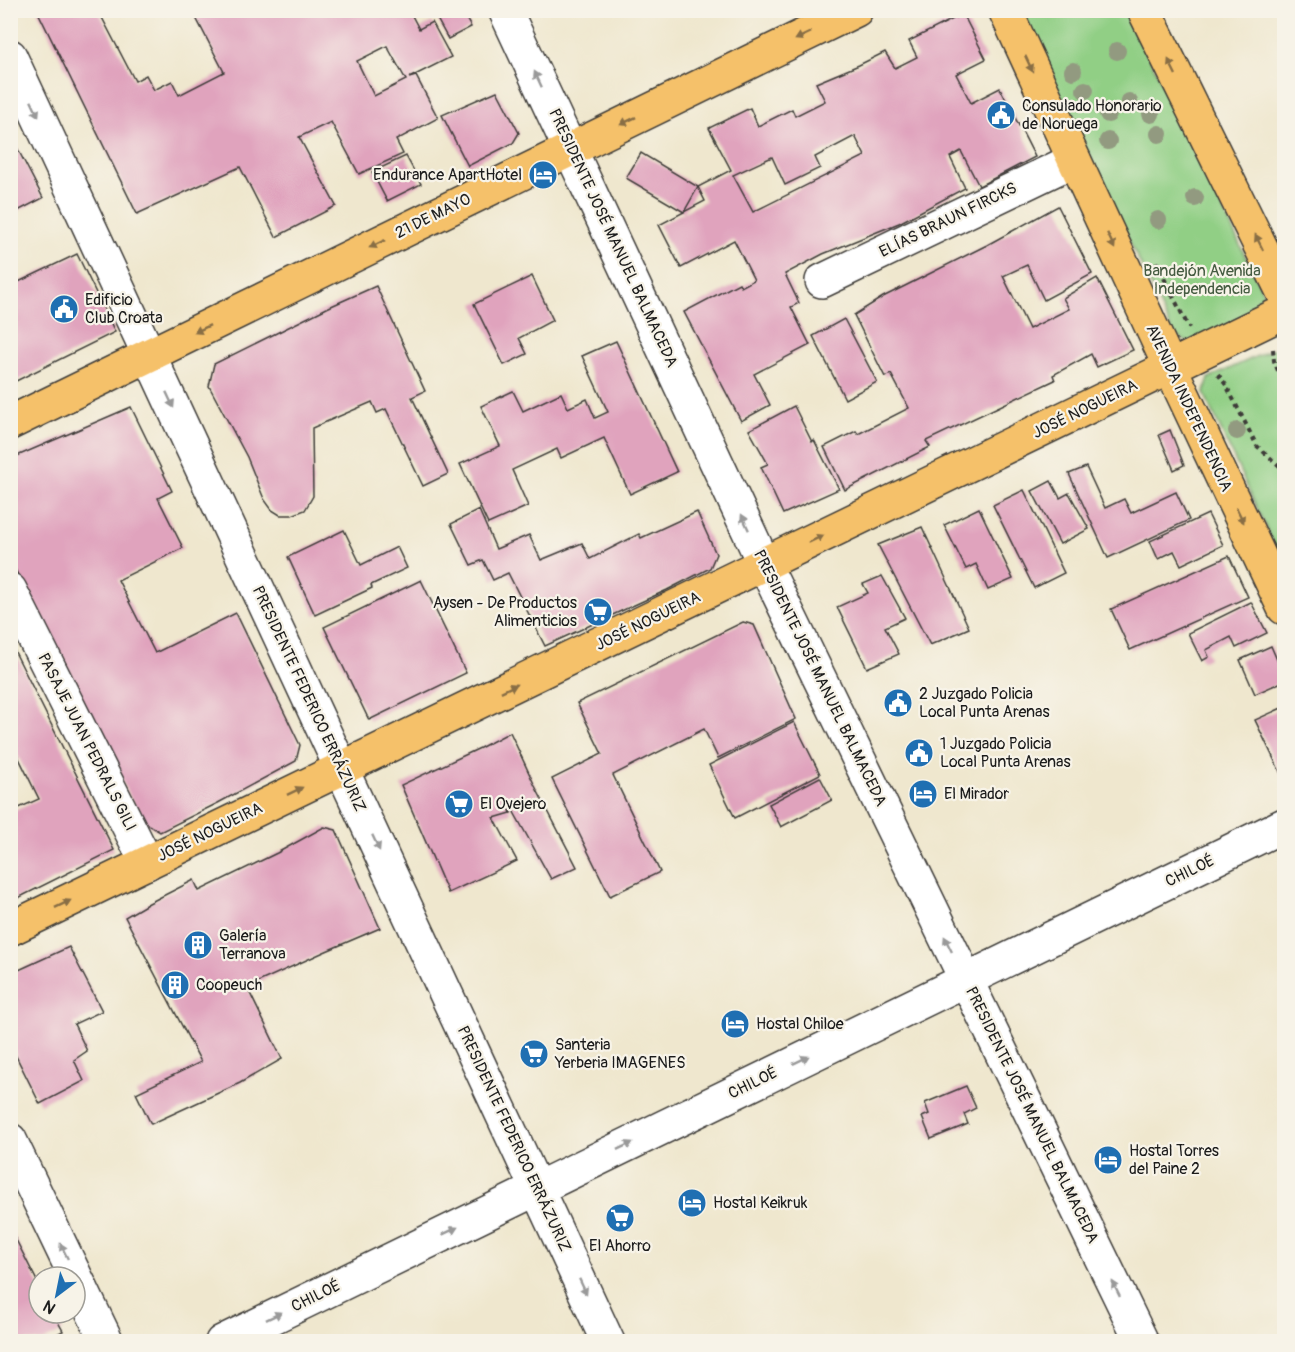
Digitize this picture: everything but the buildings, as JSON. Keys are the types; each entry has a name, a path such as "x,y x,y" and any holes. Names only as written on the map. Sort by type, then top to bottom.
{"main road":[{"name":"21 DE MAYO","path":"10,423 856,10"},
{"name":"AVENIDA INDEPENDENCIA","path":"1005,10 1170,368 1284,608"},
{"path":"1144,10 1284,294"},
{"name":"JOSÉ NOGUEIRA","path":"10,929 1284,312"}],"street":[{"name":"PRESIDENTE JOSÉ MANUEL BALMACEDA","path":"505,10 764,564 1142,1341"},
{"name":"PRESIDENTE FEDERICO ERRÁZURIZ","path":"10,56 608,1341"},
{"name":"ELÍAS BRAUN FIRCKS","path":"822,281 1074,160"},
{"name":"PASAJE JUAN PEDRALS GILI","path":"10,590 147,863"},
{"name":"CHILOÉ","path":"222,1341 1284,825"},
{"path":"10,1140 107,1341"}],"path":[{"path":"1153,255 1202,352 1226,385 1257,446 1284,470"}],"green space":[{"name":"Bandejón Avenida Independencia","path":"1021,11 1127,11 1266,299 1256,316 1191,344 1174,335"},
{"path":"1277,347 1284,349 1284,567 1204,393 1209,378"}],"place":[{"name":"Consulado Honorario de Noruega","path":"1001,115"},
{"name":"Endurance ApartHotel","path":"543,175"},
{"name":"Edificio Club Croata","path":"64,309"},
{"name":"Aysen - De Productos Alimenticios","path":"598,612"},
{"name":"2 Juzgado Policia Local Punta Arenas","path":"898,703"},
{"name":"1 Juzgado Policia Local Punta Arenas","path":"919,753"},
{"name":"El Mirador","path":"923,794"},
{"name":"El Ovejero","path":"459,804"},
{"name":"Galería Terranova","path":"198,945"},
{"name":"Coopeuch","path":"175,985"},
{"name":"Hostal Chiloe","path":"735,1024"},
{"name":"Santeria Yerberia IMAGENES","path":"534,1054"},
{"name":"Hostal Torres del Paine 2","path":"1108,1160"},
{"name":"Hostal Keikruk","path":"692,1203"},
{"name":"El Ahorro","path":"620,1218"}]}
